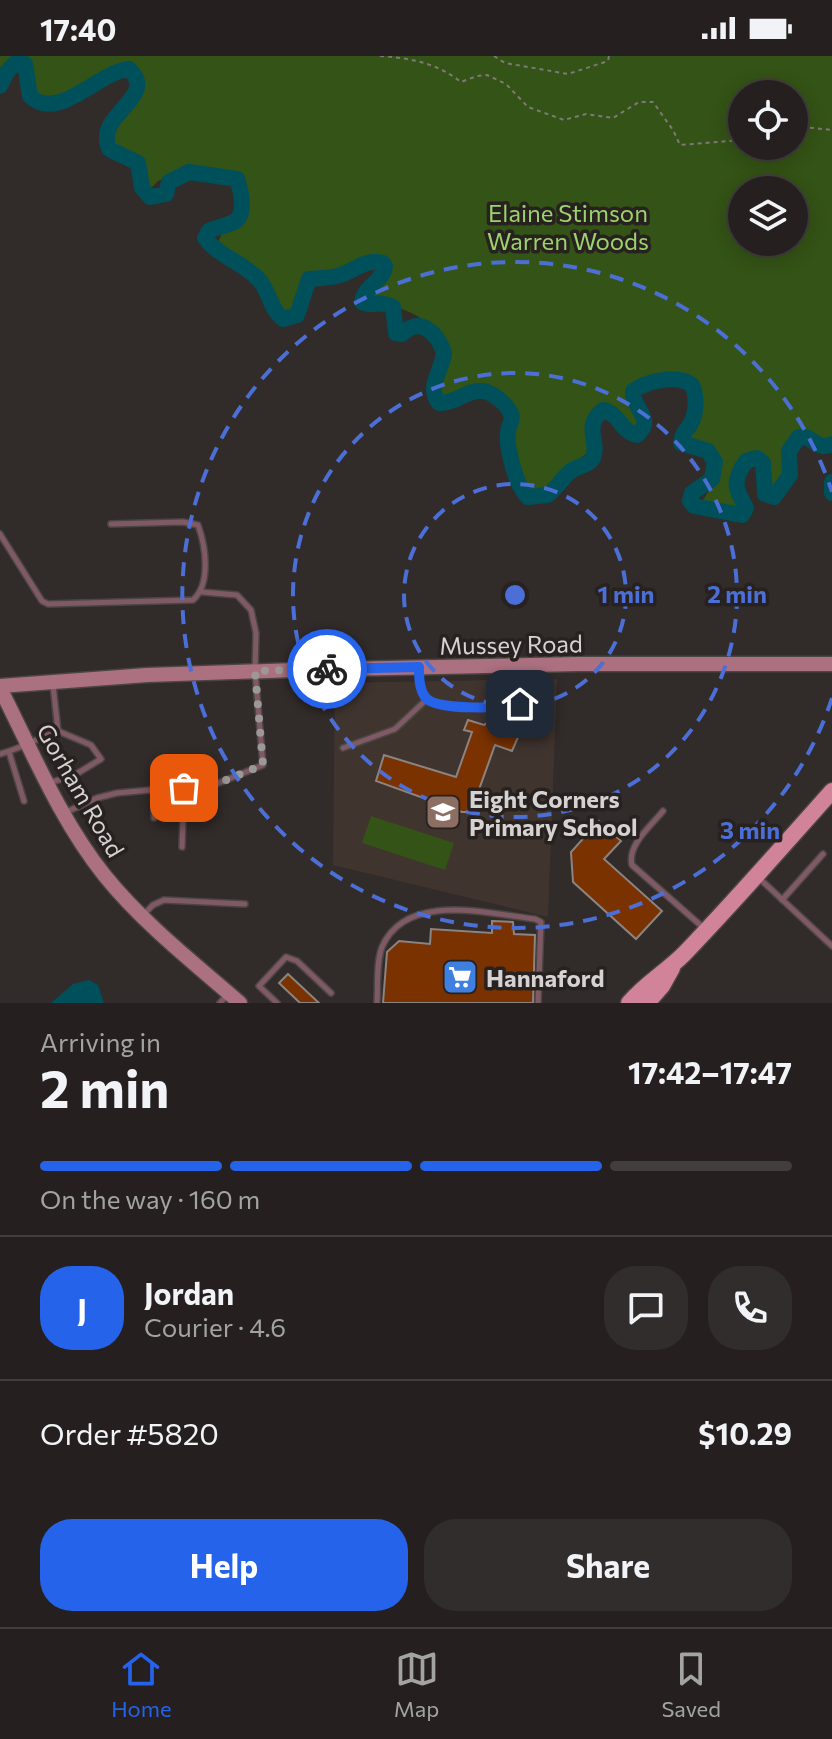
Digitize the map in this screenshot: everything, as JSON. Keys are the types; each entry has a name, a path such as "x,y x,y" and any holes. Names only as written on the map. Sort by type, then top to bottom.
{"main road":[{"path":"629,1003 706,930 832,791"},
{"path":"647,1003 662,986 674,963"}],"street":[{"name":"Mussey Road","path":"0,687 52,681 255,671 535,665 832,664"},
{"name":"Gorham Road","path":"0,687 63,814 101,871 229,1000"}],"lane":[{"path":"0,534 42,601 48,604 193,600 202,592 203,539 198,525 183,522 111,524"},
{"path":"63,814 97,798 117,793 216,784 263,765 255,671 256,633 251,610 237,595 202,592"},
{"path":"419,667 421,689 427,699 448,706 520,704 533,690 535,665"},
{"path":"52,681 58,731"},
{"path":"343,748 395,729 427,699"},
{"path":"0,754 58,731 91,745 101,759 73,776 47,783"},
{"path":"9,752 24,801"},
{"path":"182,847 184,788"},
{"path":"154,818 155,791"},
{"path":"663,811 631,850 630,861 706,930"},
{"path":"782,900 823,854"},
{"path":"756,876 832,946"},
{"path":"143,916 153,905 164,900 245,904"},
{"path":"377,1003 380,958 387,939 421,913 446,909 541,922 538,1003"},
{"path":"277,1003 259,986 286,957 297,961 331,993"}],"path":[{"path":"380,56 438,67 461,82 487,75 506,84 528,107 564,120 586,114 613,118 639,102 653,102 680,145 728,141"},
{"path":"494,56 505,63 568,74 608,61 609,56"},
{"path":"808,127 832,130"}],"shaded area":[{"name":"Eight Corners Primary School","path":"557,679 548,917 333,865 335,683"}],"green space":[{"name":"Elaine Stimson Warren Woods","path":"0,56 832,56 832,441 793,436 787,450 785,478 774,490 768,485 759,462 744,457 734,480 741,505 704,506 701,503 716,476 717,461 708,449 689,443 685,437 698,414 698,388 684,377 650,379 629,388 639,422 634,432 609,409 602,406 595,408 587,423 589,449 586,454 559,473 542,492 533,493 523,482 517,466 511,412 504,399 491,390 470,389 441,400 436,391 441,352 430,326 405,310 368,301 367,296 383,273 376,258 359,259 340,272 305,277 294,306 287,314 282,314 254,268 218,242 223,231 241,221 244,212 241,188 235,177 225,172 177,174 158,181 145,194 137,183 146,163 112,146 110,137 114,123 140,92 136,81 105,76 67,93 45,98 34,93 33,77 26,69 14,68 0,76"},
{"path":"371,816 454,843 445,870 362,843"}],"water":[{"path":"89,980 98,985 104,1003 51,1003 73,984"}],"building":[{"path":"494,718 510,721 519,735 512,751 495,745 476,806 471,812 462,812 376,781 384,755 456,777 472,732 464,730 468,720 484,725"},
{"path":"599,821 621,841 604,859 662,911 636,939 573,882 571,852"},
{"name":"Hannaford","path":"492,921 513,922 514,934 535,935 533,1003 383,1003 387,952 399,941 430,944 431,929 492,933"},
{"path":"288,974 319,1003 300,1003 279,983"}],"waterway":[{"path":"0,86 17,61 25,64 30,96 41,103 53,104 129,69 136,79 137,89 110,125 107,136 109,149 138,163 142,188 150,197 166,194 169,182 189,172 237,179 241,214 231,223 209,231 205,238 260,281 275,311 283,319 297,315 309,279 337,276 370,262 383,263 384,271 366,292 362,302 393,307 396,333 402,334 415,326 422,327 437,339 444,353 434,385 439,403 481,391 494,396 506,406 512,416 508,432 510,457 528,497 548,495 571,471 591,461 595,452 592,428 603,410 637,435 644,419 633,391 662,380 679,380 692,385 695,410 681,443 708,451 715,462 712,479 692,493 690,501 694,506 742,515 746,508 737,480 746,461 757,458 763,463 765,494 774,497 790,475 789,451 799,437 822,446 832,444"},
{"path":"832,482 832,493"}],"way so far":[{"path":"184,788 216,784 263,765 255,671 327,669"}],"place":[{"name":"Eight Corners Primary School","path":"443,812"},
{"name":"Hannaford","path":"460,977"}],"route":[{"path":"327,669 419,667 422,692 433,703 448,706 520,704"}]}
